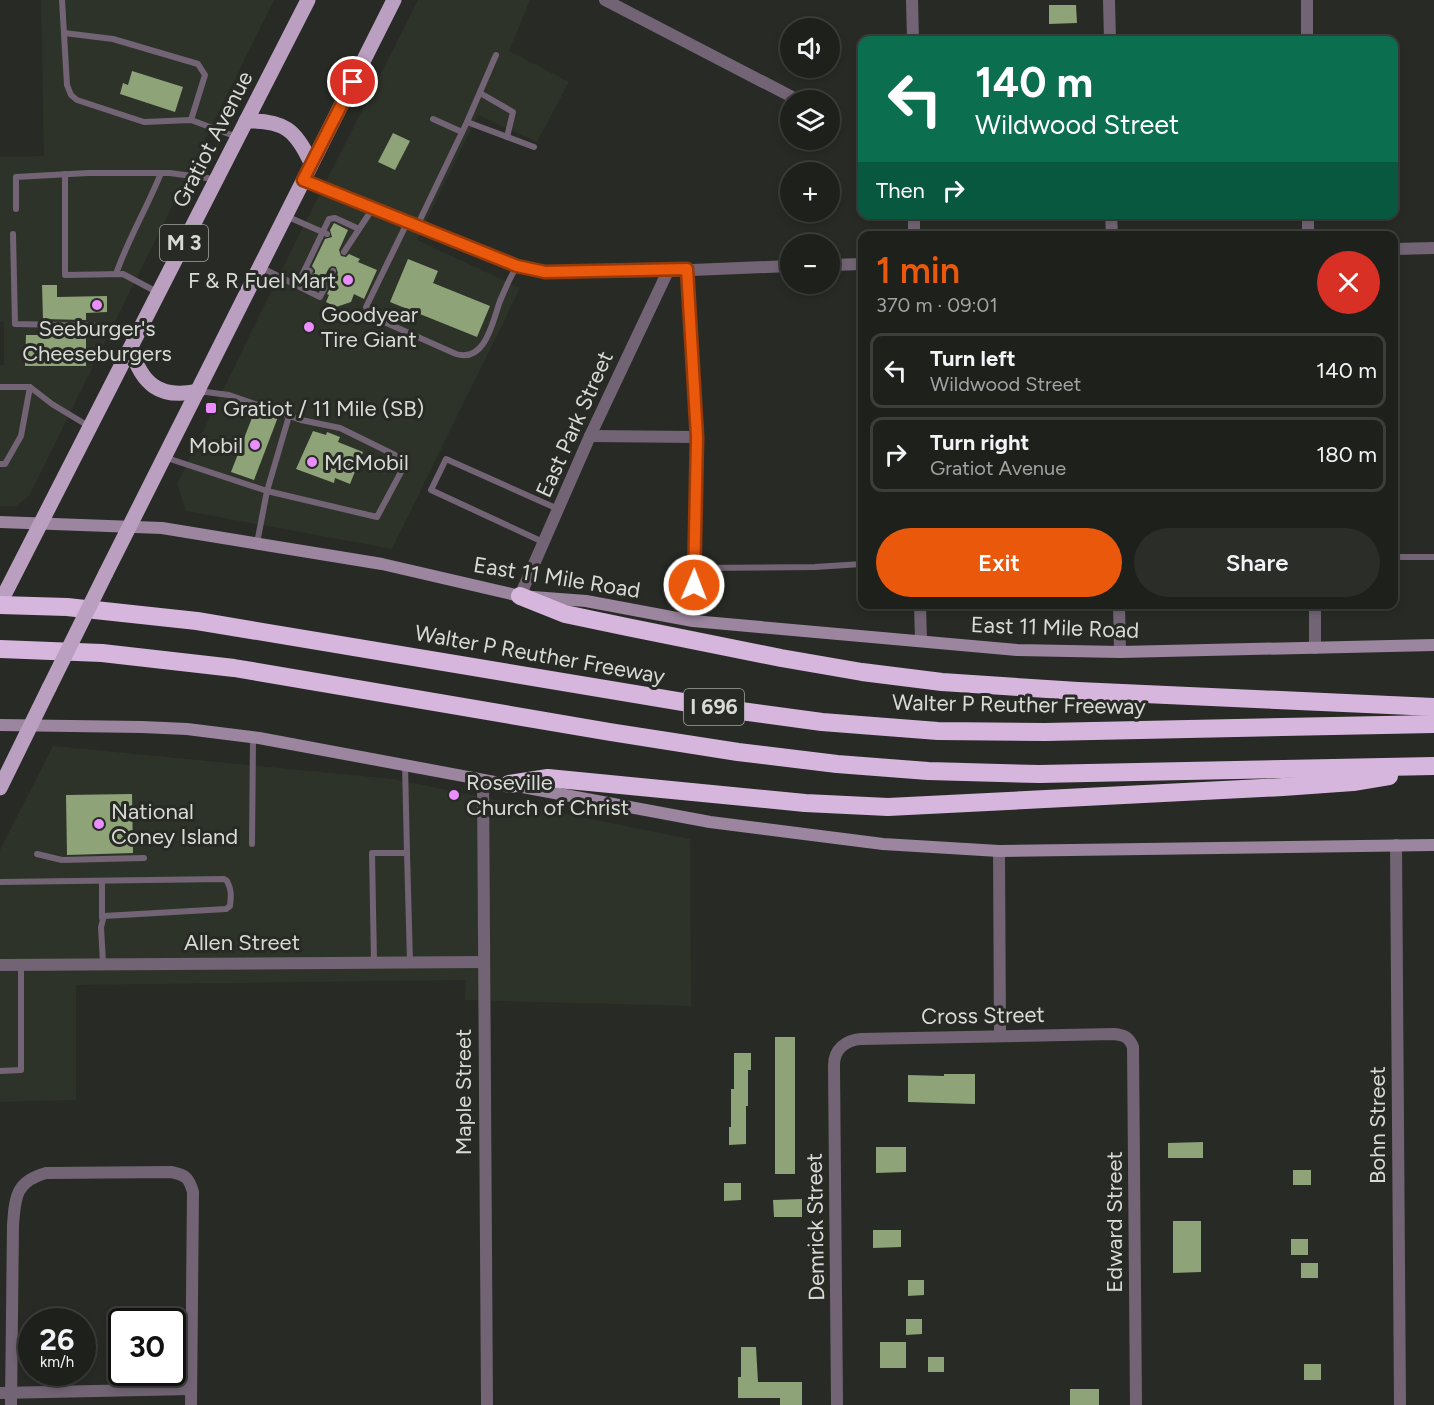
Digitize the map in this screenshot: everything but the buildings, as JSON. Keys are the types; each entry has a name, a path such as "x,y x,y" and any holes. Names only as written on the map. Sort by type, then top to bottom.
{"highway":[{"path":"520,596 565,614 627,627 781,658 862,672 942,682 1089,692 1434,706"},
{"name":"Walter P Reuther Freeway","path":"0,604 77,608 197,621 718,708 879,727 938,731 1045,732 1434,724"},
{"name":"I 696","path":"0,649 102,653 234,669 610,732 738,752 837,764 928,771 1039,774 1434,767"},
{"path":"509,784 548,778 805,803 888,807 1353,782 1434,767"}],"main road":[{"name":"Gratiot Avenue","path":"41,523 308,0"},
{"path":"0,788 394,0"},
{"path":"246,121 260,120 286,126 296,136 311,163"},
{"path":"131,348 136,366 152,386 175,394 198,391"},
{"name":"East 11 Mile Road","path":"0,522 162,528 382,564 520,596 586,601 693,621 1017,650 1120,652 1434,645"},
{"name":"M 3","path":"0,604 41,523"},
{"path":"0,725 153,727 254,738 710,822 884,844 999,851 1434,845"}],"street":[{"path":"605,0 780,91"},
{"path":"912,0 913,36"},
{"path":"1110,0 1110,36"},
{"path":"1307,0 1307,36"},
{"path":"303,180 517,266 545,272 668,271 780,266"},
{"path":"1398,249 1434,248"},
{"path":"840,265 858,264"},
{"path":"687,269 697,437 693,621"},
{"name":"East Park Street","path":"520,596 590,436 668,271"},
{"path":"590,436 697,437"},
{"path":"920,609 921,641"},
{"path":"1119,609 1120,652"},
{"path":"1315,609 1315,648"},
{"name":"Maple Street","path":"483,780 486,1405"},
{"name":"Bohn Street","path":"1396,845 1400,1405"},
{"path":"999,851 1000,1036"},
{"name":"Allen Street","path":"0,965 484,962"},
{"name":"Cross Street","path":"838,1049 851,1040 861,1039 1114,1034 1123,1035 1130,1040"},
{"name":"Edward Street","path":"1130,1040 1133,1057 1136,1405"},
{"name":"Demrick Street","path":"837,1405 834,1058 838,1049"},
{"path":"191,1389 7,1397 14,1208 22,1185 32,1177 46,1173 171,1172 184,1174 190,1179 195,1209 191,1405"}],"lane":[{"path":"62,0 66,85 77,100 144,123 190,120 237,138"},
{"path":"64,33 113,39 198,64 204,75 190,120"},
{"path":"496,55 462,132 366,307 373,317 461,356 475,351 486,341 499,303 517,266"},
{"path":"480,93 513,112 507,137"},
{"path":"434,119 462,132"},
{"path":"467,122 534,147"},
{"path":"16,209 16,177 160,173 216,180"},
{"path":"116,274 125,246 152,194 160,173"},
{"path":"65,174 65,275 123,274 159,292"},
{"path":"344,252 346,242 359,229 373,208"},
{"path":"285,216 325,233"},
{"path":"297,286 308,270 329,219 335,218 359,229"},
{"path":"13,234 15,324 111,326 139,331"},
{"path":"260,267 320,297 333,271"},
{"path":"0,387 30,387 52,404 91,427"},
{"path":"0,464 5,464 21,436 30,387"},
{"path":"164,457 267,491 377,518 401,472 395,454 340,428 289,416 229,395 198,391"},
{"path":"257,543 267,491 289,416"},
{"path":"544,543 431,490 446,459 558,510"},
{"path":"1398,557 1434,556"},
{"path":"694,567 815,567 858,564"},
{"path":"252,844 254,738"},
{"path":"405,765 410,962"},
{"path":"374,962 372,853 407,853"},
{"path":"38,854 62,860 144,858"},
{"path":"0,882 224,879 229,883 231,898 230,906 226,909 107,914 102,918"},
{"path":"102,882 103,963"},
{"path":"0,1071 21,1070 21,964"}],"shaded area":[{"path":"41,0 274,0 29,496 16,506 0,506 0,365 4,365 4,322 0,322 0,157 44,156"},
{"path":"418,0 530,0 509,51 569,82 537,142 478,115 417,240 520,288 392,549 186,511 177,484"},
{"path":"53,746 393,779 690,839 691,1006 465,1000 466,980 76,985 76,1100 0,1102 0,850"}],"place":[{"name":"F & R Fuel Mart","path":"348,280"},
{"name":"Seeburger's Cheeseburgers","path":"97,305"},
{"name":"Goodyear Tire Giant","path":"309,327"},
{"name":"Gratiot / 11 Mile (SB)","path":"211,408"},
{"name":"Mobil","path":"255,445"},
{"name":"McMobil","path":"312,462"},
{"name":"Roseville Church of Christ","path":"454,795"},
{"name":"National Coney Island","path":"99,824"}],"route":[{"path":"353,82 303,180 517,266 545,272 687,269 697,437 694,585"}]}
